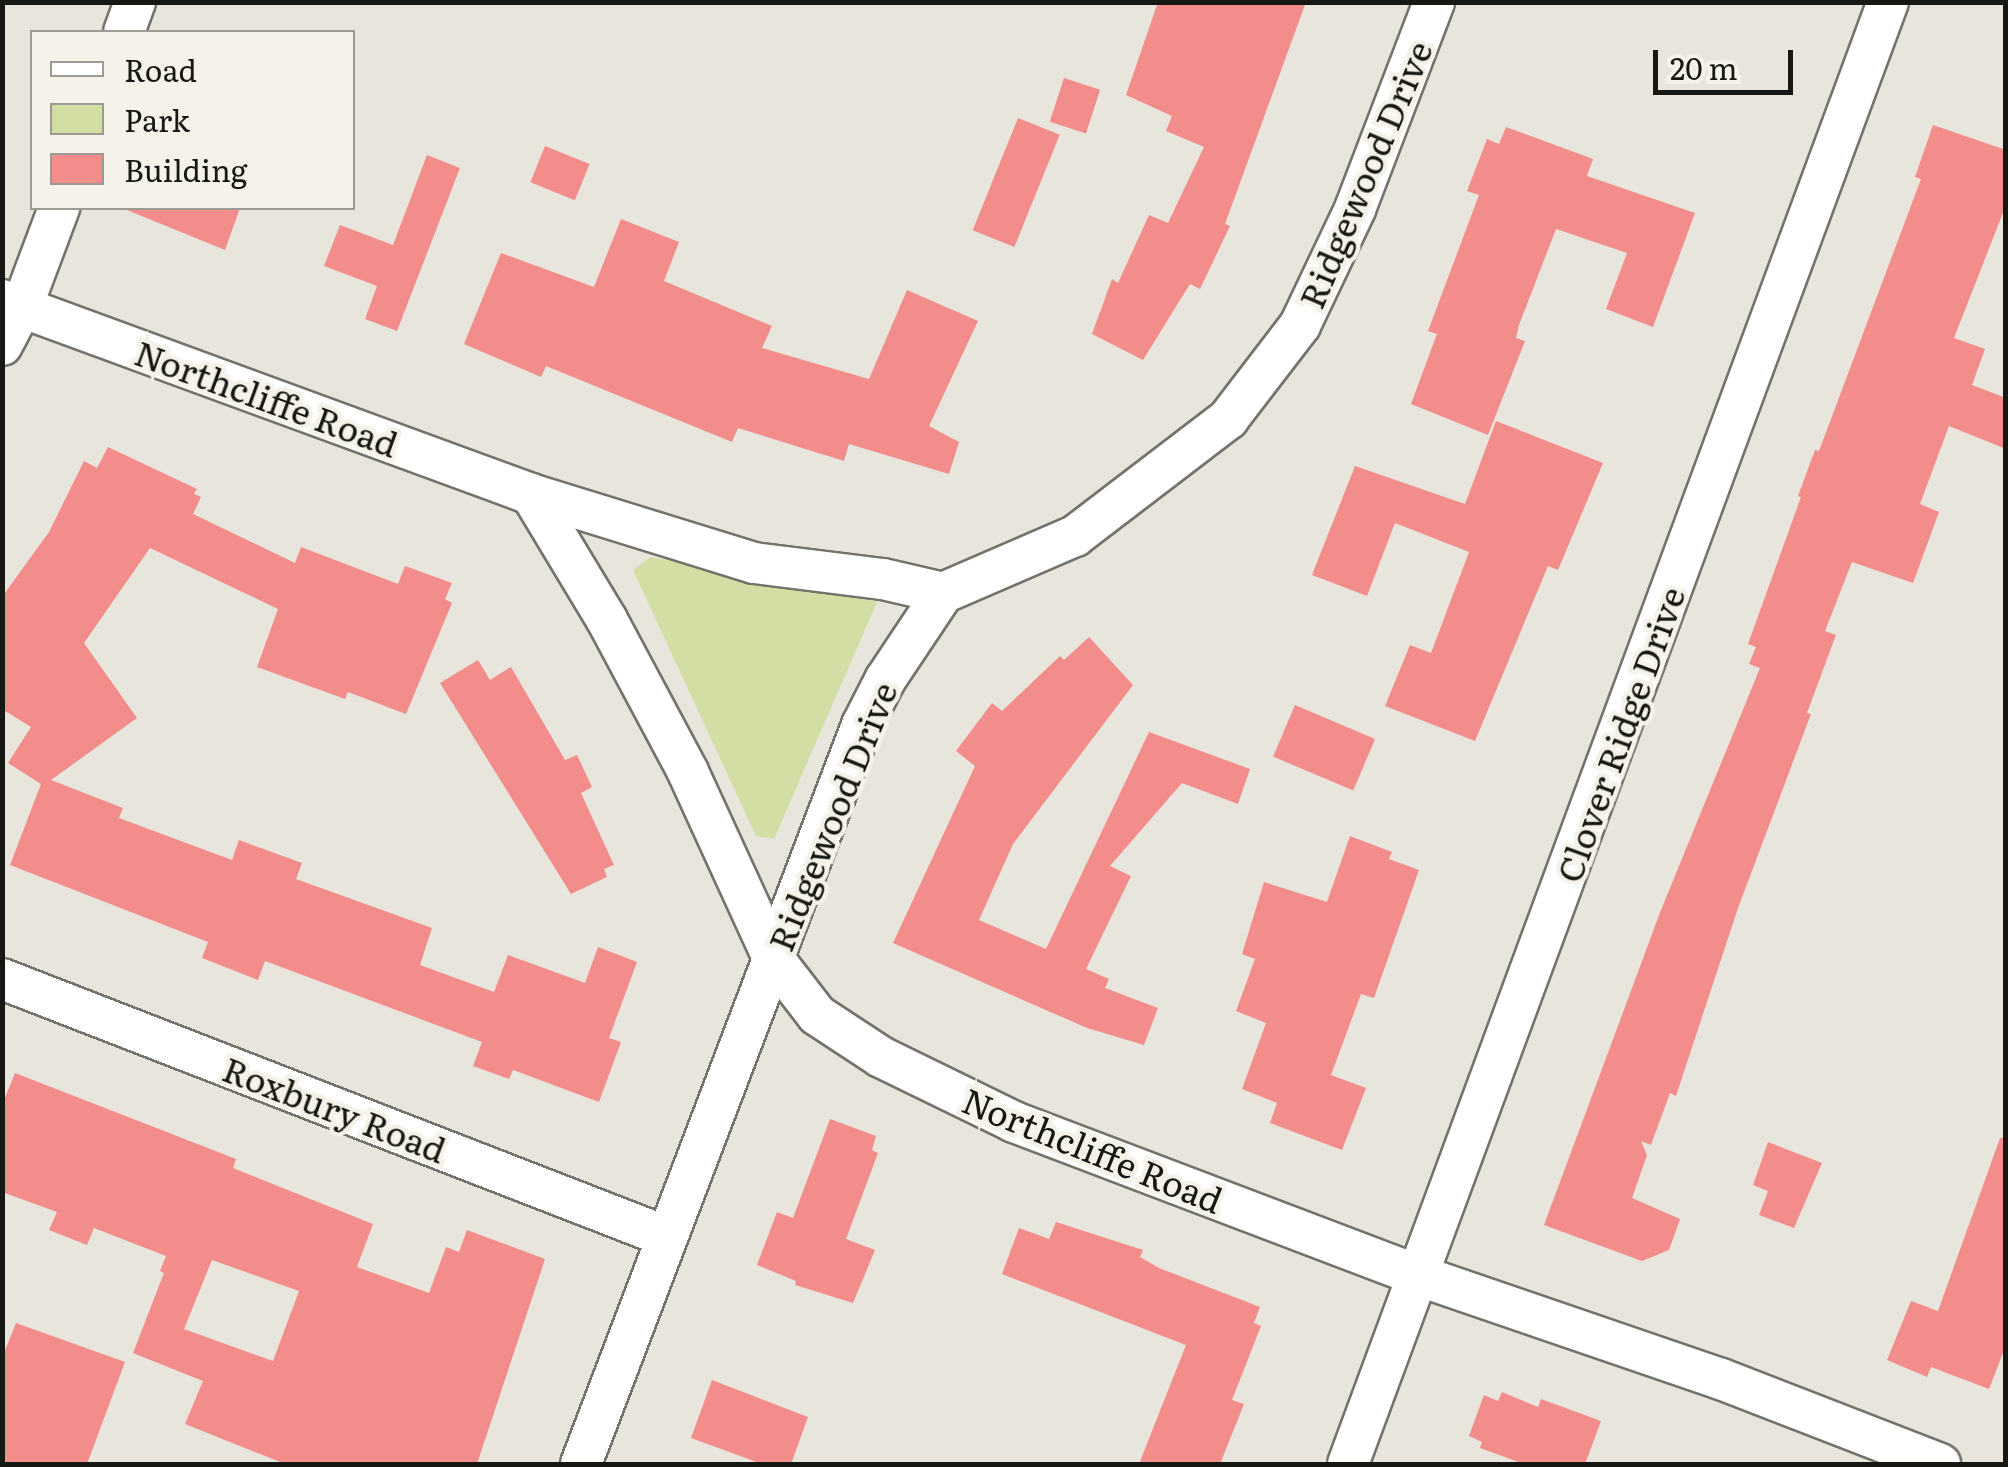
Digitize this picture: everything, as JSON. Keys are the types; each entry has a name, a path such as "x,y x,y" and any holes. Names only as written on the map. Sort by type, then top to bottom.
{"street":[{"path":"125,30 135,2"},
{"name":"Ridgewood Drive","path":"581,1464 862,725 884,680 943,593 1075,536 1228,419 1300,325 1355,208 1434,2"},
{"name":"Clover Ridge Drive","path":"1348,1464 1888,2"},
{"path":"2,345 12,304 58,210"},
{"name":"Northcliffe Road","path":"12,304 531,494 754,563 884,579 943,593"},
{"name":"Northcliffe Road","path":"531,494 608,620 688,772 773,958 817,1016 898,1065 1014,1122 1420,1276 1721,1379 1940,1464"},
{"name":"Roxbury Road","path":"2,979 666,1238"}],"green space":[{"path":"651,557 877,602 774,839 756,836 633,570"}],"building":[{"path":"1158,2 1306,2 1225,224 1230,226 1200,289 1190,284 1143,360 1092,334 1112,279 1118,283 1149,215 1168,223 1204,147 1166,131 1172,116 1126,95"},
{"path":"1064,78 1100,90 1086,133 1050,122"},
{"path":"1018,118 1060,135 1014,247 973,230"},
{"path":"1933,125 2006,150 2006,205 1954,338 1985,349 1972,385 2006,398 2006,449 1949,426 1920,504 1939,512 1913,583 1852,562 1825,631 1836,635 1807,713 1811,714 1738,908 1676,1096 1670,1093 1651,1145 1641,1141 1647,1155 1632,1198 1680,1219 1669,1250 1642,1261 1544,1225 1661,910 1760,668 1749,664 1756,647 1748,644 1815,450 1819,451 1921,179 1915,177"},
{"path":"1506,127 1593,159 1587,176 1695,213 1653,327 1606,309 1627,253 1556,229 1519,325 1516,338 1525,341 1488,435 1411,404 1437,334 1428,331 1479,195 1467,191 1487,139 1499,144"},
{"path":"545,146 590,164 575,200 530,182"},
{"path":"427,155 460,168 397,331 365,319 377,286 324,266 340,225 393,245"},
{"path":"127,210 239,210 225,250"},
{"path":"621,219 679,242 664,281 772,326 762,348 869,379 907,290 978,321 929,426 959,442 949,474 849,444 844,461 738,428 732,442 546,366 541,377 464,344 501,253 594,287"},
{"path":"1496,421 1603,463 1558,570 1548,566 1475,741 1385,706 1410,645 1431,653 1469,552 1395,523 1367,596 1312,575 1355,466 1465,504"},
{"path":"108,447 197,489 194,494 201,497 193,514 295,563 301,547 398,584 405,566 452,583 445,599 452,603 406,714 348,692 345,699 257,667 278,609 150,548 84,643 137,718 51,780 123,808 119,818 232,860 239,840 302,863 296,879 432,928 420,965 494,992 508,955 585,983 598,947 637,962 609,1038 621,1042 599,1102 513,1070 509,1079 473,1066 482,1042 265,961 258,980 202,958 208,942 10,865 41,784 8,763 31,727 2,709 2,597 49,532 84,461 97,468"},
{"path":"1089,637 1133,685 1013,844 979,920 1046,949 1149,732 1250,769 1238,804 1182,783 1110,866 1131,876 1086,969 1109,979 1105,988 1158,1008 1144,1045 1087,1028 893,943 975,766 956,751 992,703 1002,711 1060,656 1064,660"},
{"path":"478,660 490,680 511,667 565,760 577,755 592,787 581,793 614,865 604,869 607,877 571,894 440,683"},
{"path":"1295,705 1375,739 1353,791 1273,757"},
{"path":"1350,836 1392,852 1389,859 1419,870 1374,998 1361,994 1331,1075 1366,1088 1342,1150 1270,1123 1277,1103 1242,1089 1266,1023 1236,1011 1255,959 1242,954 1264,882 1327,902"},
{"path":"15,1073 236,1159 233,1168 373,1224 357,1267 429,1293 446,1247 459,1252 467,1230 545,1259 477,1464 285,1464 185,1424 203,1381 133,1353 164,1273 160,1271 166,1256 94,1228 87,1245 49,1230 57,1212 2,1192 2,1105","holes":["212,1260 299,1291 273,1361 184,1329"]},
{"path":"830,1119 876,1136 872,1150 878,1153 846,1239 875,1250 853,1303 795,1285 796,1281 757,1265 777,1212 793,1218"},
{"path":"2000,1138 2006,1138 2006,1345 1989,1389 1931,1367 1927,1377 1887,1360 1911,1301 1938,1311"},
{"path":"1768,1142 1822,1163 1794,1228 1759,1215 1768,1191 1753,1185"},
{"path":"1056,1222 1143,1250 1140,1257 1159,1268 1260,1307 1254,1323 1261,1326 1232,1400 1244,1404 1220,1464 1139,1464 1186,1345 1002,1274 1019,1228 1049,1239"},
{"path":"16,1323 125,1362 87,1464 2,1464 2,1358"},
{"path":"712,1380 808,1417 791,1464 762,1464 691,1438"},
{"path":"1502,1392 1538,1407 1541,1399 1601,1421 1585,1464 1524,1464 1480,1448 1482,1442 1469,1436 1484,1395 1498,1401"}]}
